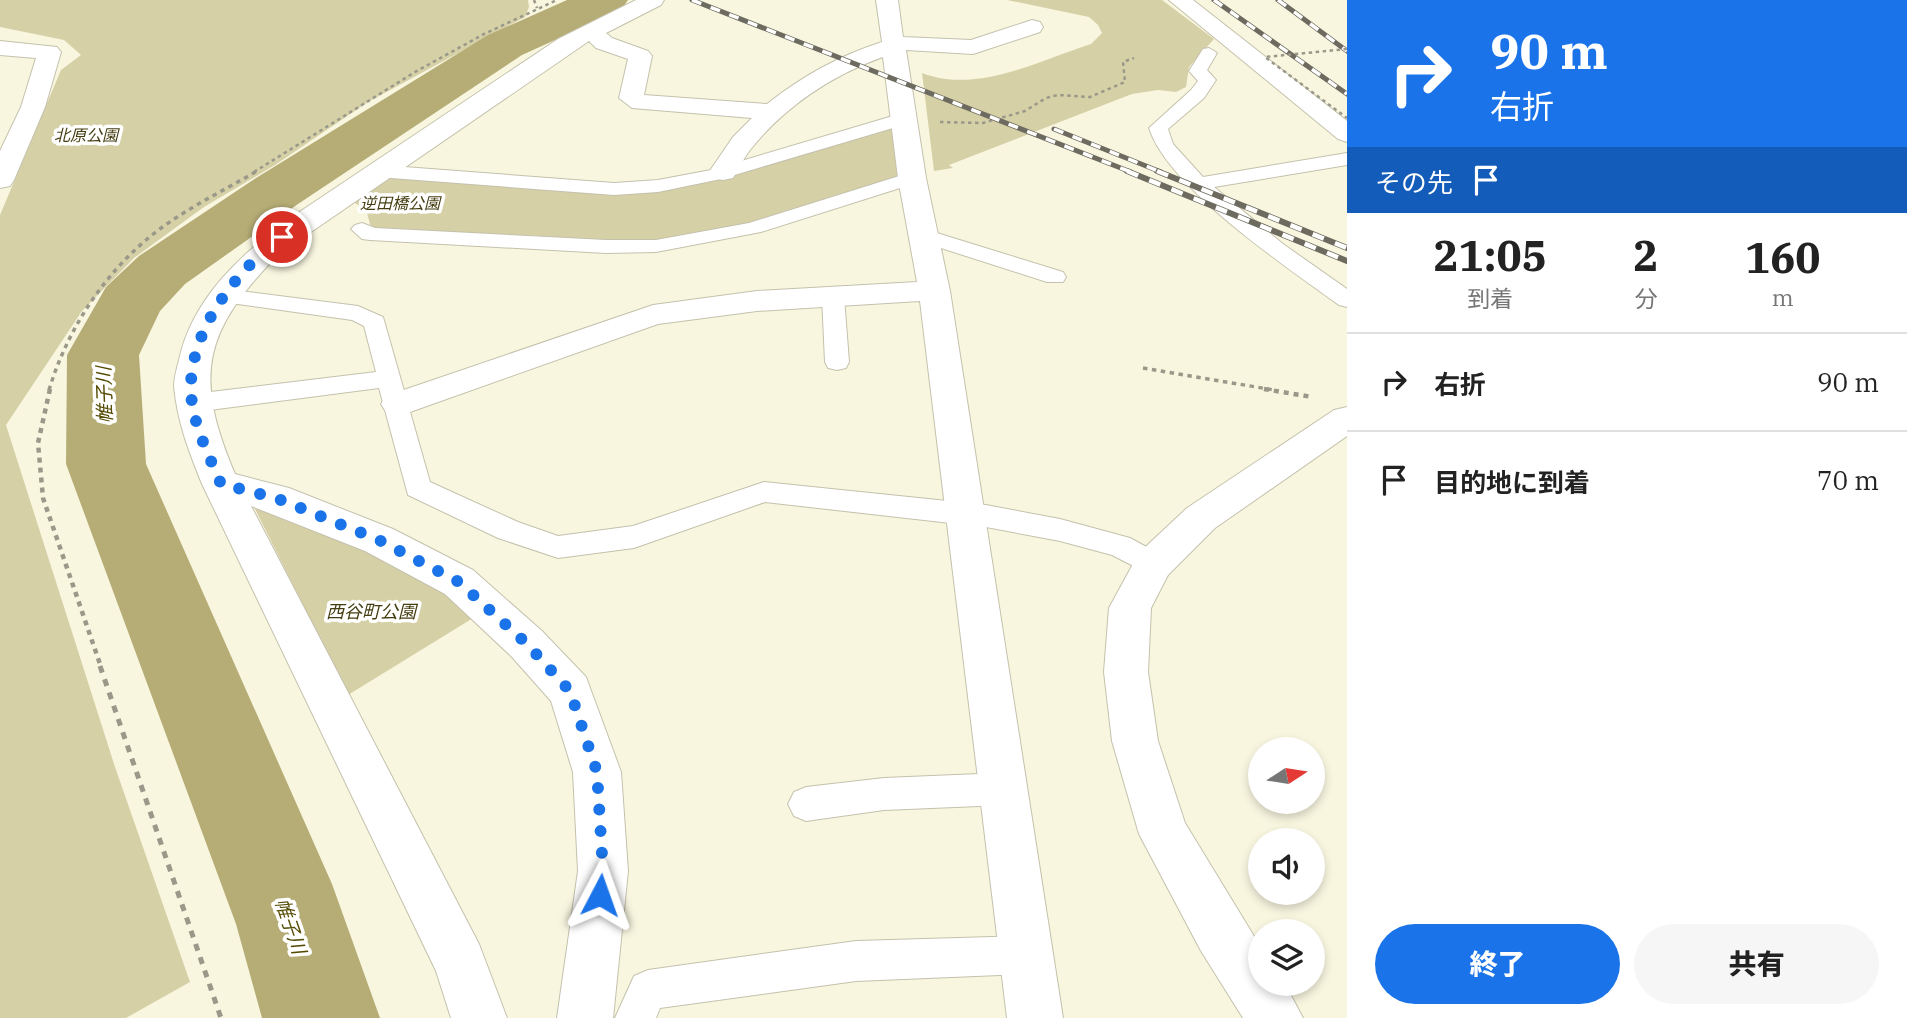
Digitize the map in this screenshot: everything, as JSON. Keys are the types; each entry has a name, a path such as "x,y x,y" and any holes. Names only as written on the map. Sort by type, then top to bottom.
{"street":[{"path":"887,0 912,178 934,291 1035,1018"},
{"path":"1180,0 1219,44 1347,134"},
{"path":"479,1018 460,963 221,484 199,431 191,383 200,339 224,296 268,248 566,44 644,2"},
{"path":"723,172 727,160 772,112 836,68 894,45 973,47 1023,30 986,17"},
{"path":"590,31 604,43 640,56 631,98 641,103 772,112"},
{"path":"0,48 49,52 33,107 0,180"},
{"path":"394,391 653,315 757,301 934,291"},
{"path":"1275,1018 1220,932 1164,834 1135,741 1126,673 1130,608 1153,564 1201,518 1333,408"},
{"path":"221,484 276,498 379,540 459,582 527,644 570,691 597,772 603,871 585,1018"}],"lane":[{"path":"1219,44 1198,71 1207,80 1198,94 1158,128 1164,146 1198,184 1275,249 1347,300"},
{"path":"378,171 614,189 659,186 723,172 903,119"},
{"path":"1198,184 1347,159"},
{"path":"362,229 370,234 503,242 623,248 656,246 687,242 791,218 912,178"},
{"path":"924,235 1055,277"},
{"path":"224,296 358,313 375,322 418,488 508,530 558,547 634,537 764,492 965,513 1060,530 1120,546 1153,564"},
{"path":"834,297 837,362"},
{"path":"194,402 394,391"},
{"path":"806,804 884,794 1003,789"},
{"path":"635,1018 648,990 856,961 1027,955"}],"path":[{"path":"534,0 537,8"},
{"path":"221,1018 43,498 38,438 46,396 64,349 86,308 123,264 154,233 263,168 379,90 510,21 556,0"},
{"path":"1347,49 1265,57 1347,118"},
{"path":"903,119 983,123 1025,111 1058,95 1090,97 1125,82 1123,62 1134,58"},
{"path":"1143,368 1333,408"}],"green space":[{"name":"北原公園","path":"0,0 528,0 529,7 525,17 368,102 275,165 204,207 134,258 82,311 6,425 115,767 190,982 126,1018 0,1018 0,215 61,70 81,55 64,40 0,27"},
{"path":"1007,0 1162,0 1214,39 1189,67 1186,87 1176,92 1158,90 1132,94 949,165 953,168 934,171 922,73 964,80 986,78 1091,44 1102,33 1089,17"},
{"name":"逆田橋公園","path":"899,124 903,180 787,214 669,241 525,235 513,238 371,228 366,209 351,201 387,174 533,186 544,190 624,192"},
{"name":"西谷町公園","path":"252,503 391,556 478,615 348,695"}],"waterway":[{"name":"帷子川","path":"321,1018 292,924 106,464 103,355 130,302 162,270 277,191 505,45 605,0"}],"railway":[{"path":"692,0 1131,172"},
{"path":"1214,0 1347,94"},
{"path":"1278,0 1347,51"},
{"path":"1054,129 1161,172"},
{"path":"1127,171 1347,261"},
{"path":"1157,171 1347,248"}],"route":[{"path":"282,237 247,269 224,296 200,339 191,383 199,431 221,484 276,498 379,540 459,582 527,644 570,691 597,772 603,871 600,895"}]}
